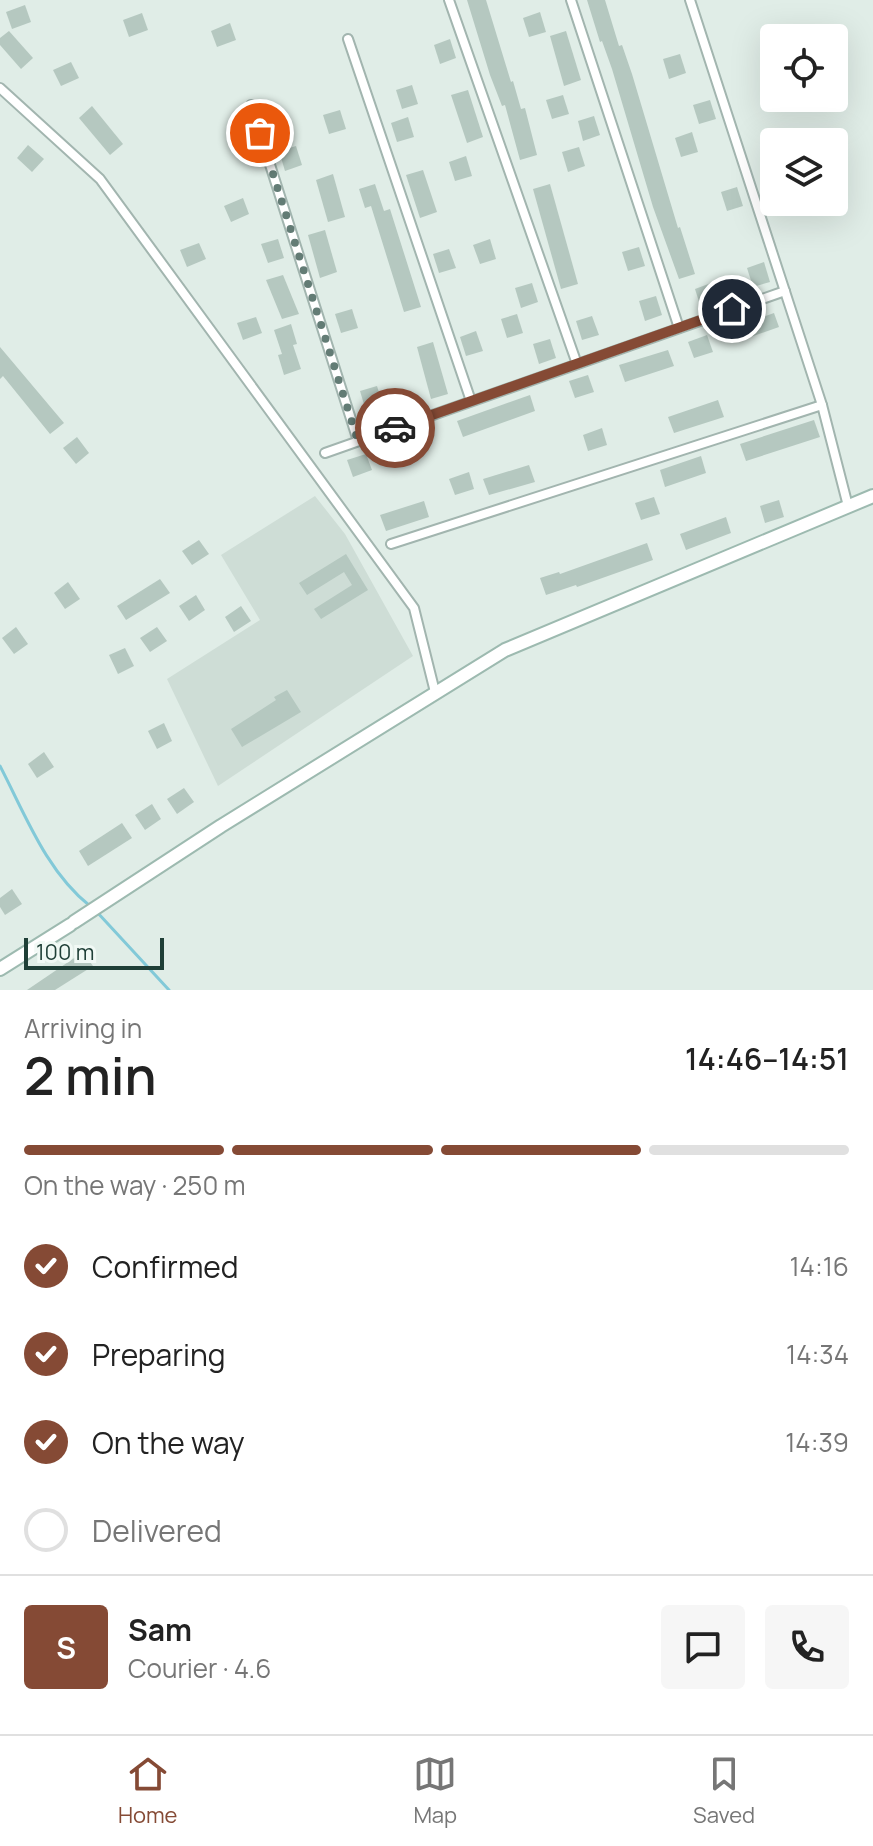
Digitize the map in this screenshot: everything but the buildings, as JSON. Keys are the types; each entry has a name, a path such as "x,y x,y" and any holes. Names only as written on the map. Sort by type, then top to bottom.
{"street":[{"path":"449,0 577,364"},
{"path":"571,0 679,328"},
{"path":"690,0 822,405 848,506"},
{"path":"348,39 471,401"},
{"path":"0,88 100,179 414,608 435,692"},
{"path":"251,105 358,441"},
{"path":"325,453 785,291"},
{"path":"391,544 822,405"},
{"path":"0,969 505,650 873,496"}],"shaded area":[{"path":"315,496 345,534 413,656 218,786 167,679 260,620 221,555"}],"waterway":[{"path":"0,766 49,859 90,906"},
{"path":"96,911 169,990"}],"way so far":[{"path":"260,133 358,441 395,428"}],"route":[{"path":"395,428 732,309"}]}
